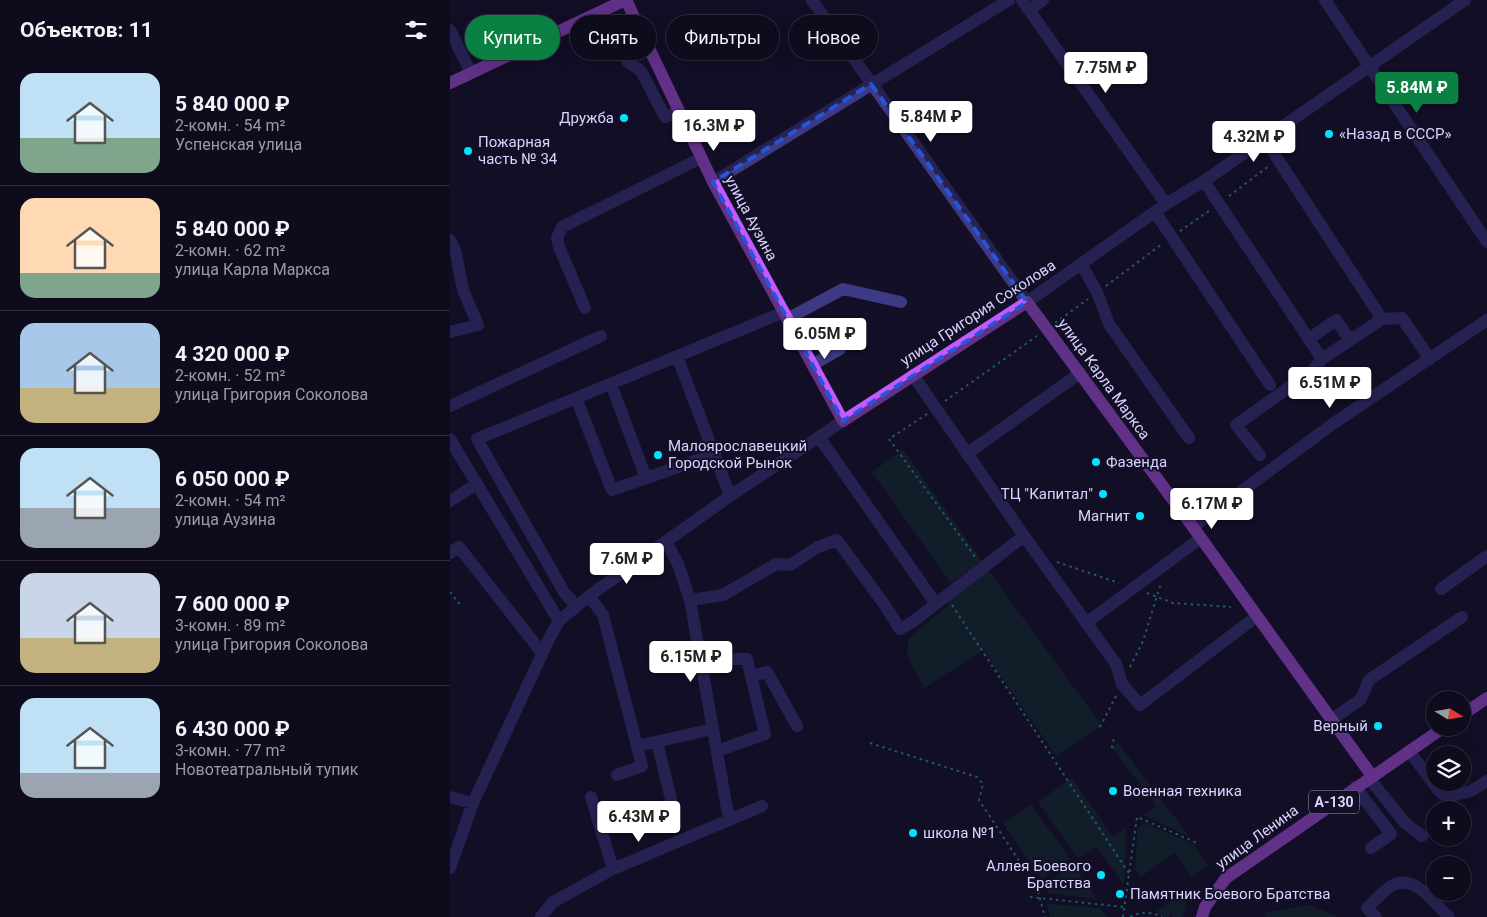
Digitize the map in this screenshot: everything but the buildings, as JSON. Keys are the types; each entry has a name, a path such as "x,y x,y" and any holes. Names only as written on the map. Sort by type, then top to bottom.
{"main road":[{"path":"593,15 625,0"},
{"name":"улица Аузина","path":"625,0 713,182 843,421"},
{"path":"450,83 570,26"},
{"name":"улица Карла Маркса","path":"1027,302 1257,616 1370,777"},
{"name":"улица Григория Соколова","path":"843,421 1027,302"},
{"path":"1471,709 1487,698"},
{"name":"улица Ленина","path":"1202,917 1205,907 1226,878 1431,736"}],"street":[{"name":"улица Карла Маркса","path":"812,0 1027,302"},
{"path":"713,182 1009,0"},
{"path":"1043,0 1025,5 1166,204"},
{"path":"1325,0 1487,242"},
{"name":"улица Григория Соколова","path":"1027,302 1166,204 1204,181 1465,0"},
{"path":"450,30 471,73"},
{"path":"626,60 641,70 665,117 679,111"},
{"path":"1264,138 1382,318"},
{"path":"584,308 559,247 557,238 562,227 701,158"},
{"path":"1204,181 1322,359"},
{"path":"1156,212 1270,385"},
{"path":"450,240 456,253 463,290 478,325 450,332"},
{"path":"1081,264 1096,292 1109,324 1189,438"},
{"path":"576,606 564,592 477,439 677,356 786,316 843,289 900,302"},
{"path":"1260,456 1236,425 1312,371 1322,359 1382,318 1402,318 1430,358"},
{"path":"1309,339 1336,320 1350,340"},
{"path":"1086,622 1334,423 1487,320"},
{"path":"450,406 600,336"},
{"path":"812,365 840,349"},
{"path":"677,356 730,496"},
{"path":"968,453 1080,373"},
{"path":"913,376 1116,664 1122,684 1140,705 1257,616"},
{"path":"610,384 646,478"},
{"path":"576,398 612,490 714,454"},
{"name":"улица Григория Соколова","path":"450,868 473,803 542,652 559,621 589,596 666,541 843,421"},
{"path":"819,437 941,600"},
{"path":"450,439 559,621"},
{"path":"450,501 477,484"},
{"path":"690,600 723,595 776,564 790,565 818,547 837,540 900,629 1024,536"},
{"path":"666,541 678,564 690,600 729,820"},
{"path":"450,553 459,547 542,652"},
{"path":"1441,588 1487,556"},
{"path":"589,596 603,615 642,766 616,776"},
{"path":"1331,720 1361,699 1370,680 1462,617"},
{"path":"700,659 747,658 765,734 717,751"},
{"path":"751,676 766,672 797,726"},
{"path":"637,746 713,729"},
{"path":"656,742 671,799"},
{"path":"1409,751 1438,790 1447,797 1471,792 1487,781"},
{"path":"1370,777 1406,823 1422,836"},
{"path":"1355,787 1391,834 1371,848"},
{"path":"450,797 473,803"},
{"path":"591,797 613,869"},
{"path":"541,917 553,902 613,869 762,806"},
{"path":"1376,917 1367,908 1393,884 1405,882 1416,885 1449,917"}],"path":[{"path":"983,568 889,439 935,409 1042,333"},
{"path":"1130,667 1143,642 1162,580"},
{"path":"450,592 461,606"},
{"path":"941,600 1130,875"},
{"path":"1100,726 1122,684"},
{"path":"1112,748 1114,737"},
{"path":"870,743 977,777 983,784 979,800 1037,888 1045,917"},
{"path":"1123,917 1137,817 1197,843"},
{"path":"1030,897 1124,907"},
{"path":"1130,917 1143,912 1162,917"}],"highlighted area":[{"path":"871,84 1027,302 843,421 713,182"}],"green space":[{"path":"903,450 982,561 951,583 872,472"},
{"path":"988,570 1102,726 1056,756 983,650 924,688 907,656 908,639 950,604 948,600"},
{"path":"1118,743 1190,837 1144,815 1157,806 1112,748"},
{"path":"1072,778 1113,837 1126,828 1124,885 1096,846 1078,858 1038,802"},
{"path":"1031,804 1070,859 1042,879 1003,823"},
{"path":"1144,823 1193,844 1208,866 1191,877 1175,853 1140,877 1135,870 1138,827"},
{"path":"1073,865 1097,899 1049,893 1044,885"},
{"path":"1174,899 1187,899 1183,917 1173,917 1171,915 1163,917 1156,912"},
{"path":"1047,904 1100,908 1107,917 1050,917"},
{"path":"1309,905 1338,917 1266,917 1264,913"}],"place":[{"name":"Дружба","path":"624,118"},
{"name":"«Назад в СССР»","path":"1329,134"},
{"name":"Пожарная часть № 34","path":"468,151"},
{"name":"Малоярославецкий Городской Рынок","path":"658,455"},
{"name":"Фазенда","path":"1096,462"},
{"name":"ТЦ \"Капитал\"","path":"1103,494"},
{"name":"Магнит","path":"1140,516"},
{"name":"Верный","path":"1378,726"},
{"name":"Военная техника","path":"1113,791"},
{"name":"школа №1","path":"913,833"},
{"name":"Аллея Боевого Братства","path":"1101,875"},
{"name":"Памятник Боевого Братства","path":"1120,894"}]}
